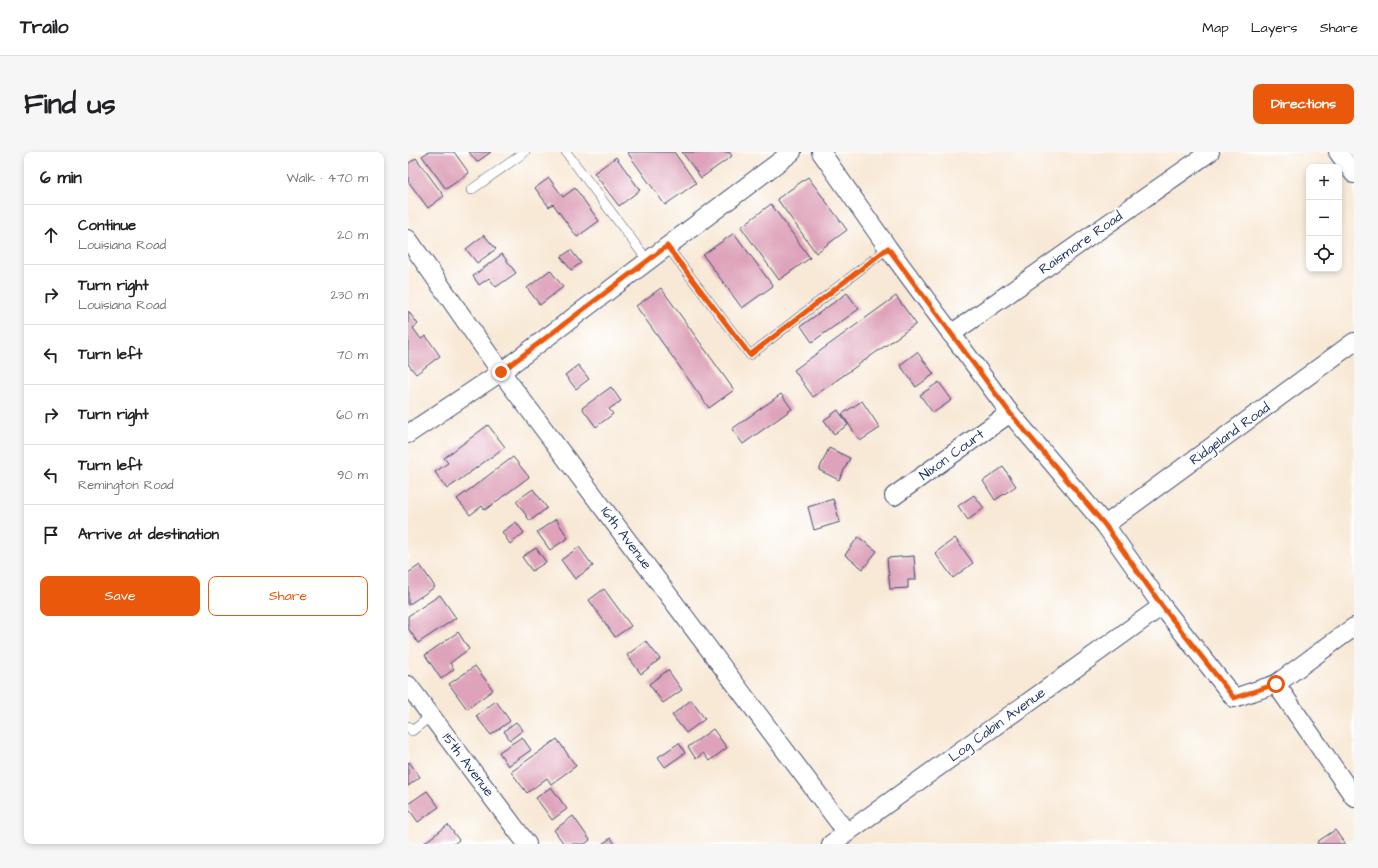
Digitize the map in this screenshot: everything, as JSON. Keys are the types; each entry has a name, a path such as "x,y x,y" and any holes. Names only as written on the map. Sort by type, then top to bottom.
{"street":[{"path":"408,434 501,372 792,152"},
{"path":"821,152 888,248 1010,413 1105,525 1162,606 1234,698 1276,684 1354,627"},
{"name":"Raismore Road","path":"951,334 1210,152"},
{"path":"1338,152 1354,174"},
{"name":"16th Avenue","path":"408,239 501,372 847,833"},
{"name":"Ridgeland Road","path":"1105,525 1354,342"},
{"name":"Nixon Court","path":"894,496 1010,413"},
{"name":"Log Cabin Avenue","path":"831,844 1162,606"},
{"path":"1276,684 1354,797"},
{"name":"15th Avenue","path":"408,685 528,844"}],"lane":[{"path":"471,190 525,152"},
{"path":"566,152 648,260"},
{"path":"667,246 750,355 888,248"},
{"path":"408,726 412,731 431,716"}],"building":[{"path":"428,152 454,152 469,173 446,189 422,156"},
{"path":"469,152 491,152 477,162"},
{"path":"627,152 674,152 696,183 665,205"},
{"path":"682,152 729,152 732,156 701,178"},
{"path":"616,157 640,190 619,206 594,173"},
{"path":"416,158 444,196 428,208 408,181 408,164"},
{"path":"808,177 847,230 816,253 777,199"},
{"path":"549,178 563,197 575,188 599,221 577,237 553,204 549,207 535,188"},
{"path":"771,204 810,258 779,280 741,227"},
{"path":"734,233 773,286 742,308 703,255"},
{"path":"484,235 496,249 477,263 466,249"},
{"path":"571,250 581,263 571,270 561,257"},
{"path":"502,254 516,273 496,287 489,278 479,285 473,276"},
{"path":"550,270 563,287 540,305 527,288"},
{"path":"661,288 734,390 709,408 636,306"},
{"path":"847,293 859,309 812,342 801,326"},
{"path":"896,296 916,324 813,397 794,370"},
{"path":"408,311 418,324 413,328 421,339 426,336 440,356 416,374 408,364"},
{"path":"917,352 934,374 916,387 900,365"},
{"path":"578,365 589,379 576,389 565,375"},
{"path":"939,382 952,400 933,413 920,395"},
{"path":"611,387 621,401 609,409 613,414 596,427 582,408"},
{"path":"781,394 792,409 743,444 732,429"},
{"path":"862,401 880,428 860,441 842,414"},
{"path":"838,410 848,425 834,434 824,420"},
{"path":"488,425 505,447 447,489 435,472 448,463 444,458"},
{"path":"829,448 850,458 839,480 819,470"},
{"path":"513,457 529,477 485,510 482,506 470,515 457,499"},
{"path":"1003,467 1016,486 995,500 983,481"},
{"path":"533,489 547,508 530,521 516,501"},
{"path":"974,495 984,508 968,520 958,506"},
{"path":"833,499 840,522 814,530 808,507"},
{"path":"556,519 568,538 550,550 537,532"},
{"path":"516,522 524,533 510,544 502,532"},
{"path":"858,537 877,551 863,569 845,555"},
{"path":"955,538 973,563 953,578 935,553"},
{"path":"579,547 593,566 575,579 561,560"},
{"path":"536,548 546,562 532,571 522,557"},
{"path":"914,556 916,580 908,580 908,588 890,589 887,558"},
{"path":"420,565 435,587 408,605 408,573"},
{"path":"604,589 631,626 615,637 589,600"},
{"path":"440,595 456,618 418,643 408,628 408,616"},
{"path":"458,632 469,649 450,663 454,669 441,679 425,655"},
{"path":"646,641 660,659 641,674 627,655"},
{"path":"475,666 493,690 467,709 449,684"},
{"path":"668,670 682,690 663,703 649,684"},
{"path":"691,700 705,719 686,733 672,715"},
{"path":"496,701 510,721 491,735 476,716"},
{"path":"516,722 523,730 510,740 504,731"},
{"path":"713,729 727,748 709,761 703,753 696,759 688,747"},
{"path":"522,737 531,750 508,766 499,752"},
{"path":"557,739 576,766 551,784 547,778 527,793 511,772"},
{"path":"679,743 685,753 665,767 658,757"},
{"path":"409,762 420,777 408,786 408,763"},
{"path":"551,787 567,809 552,820 536,798"},
{"path":"427,791 439,807 418,822 408,808 408,804"},
{"path":"573,816 590,840 585,844 564,844 554,830"},
{"path":"448,825 459,840 454,844 424,843"},
{"path":"1335,830 1345,844 1318,844 1317,842"},
{"path":"611,838 615,844 602,844"}],"route":[{"path":"501,372 667,246 750,355 888,248 1010,413 1105,525 1162,606 1234,698 1276,684"}]}
